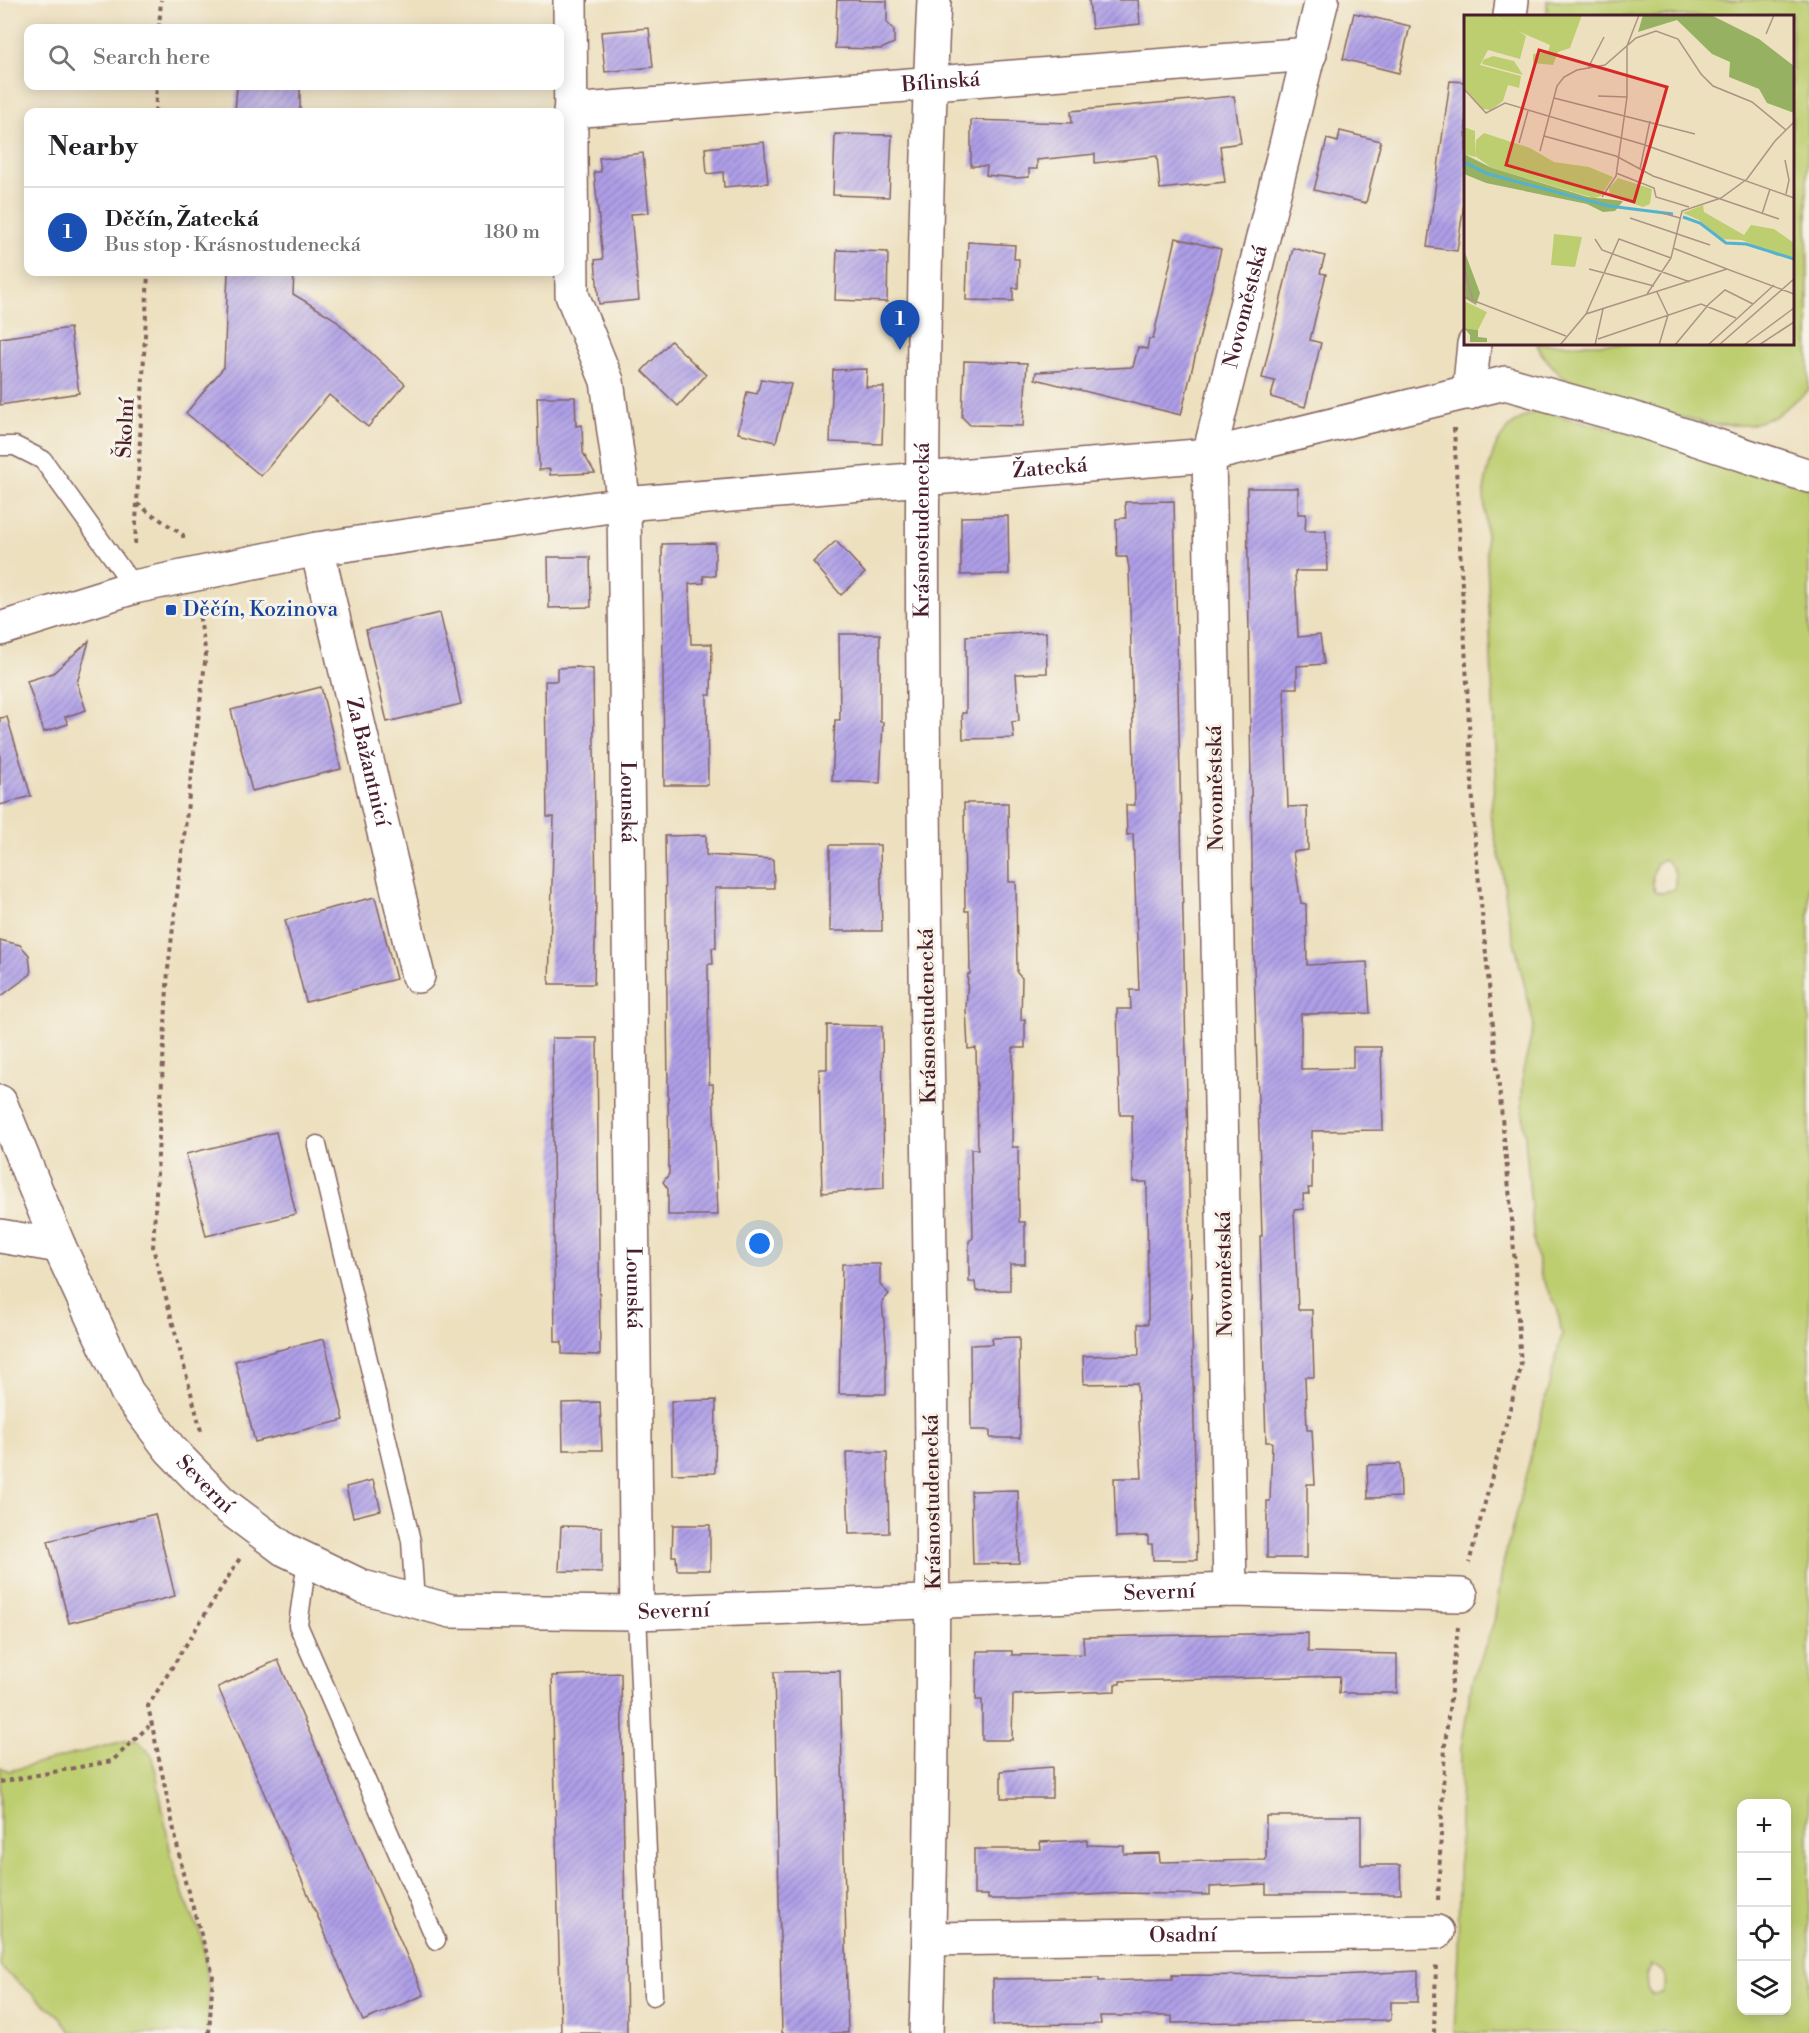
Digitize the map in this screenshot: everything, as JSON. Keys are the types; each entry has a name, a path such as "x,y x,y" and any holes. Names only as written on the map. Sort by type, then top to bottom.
{"street":[{"name":"Lounská","path":"570,0 572,295 607,381 624,504 637,1613"},
{"name":"Krásnostudenecká","path":"926,2033 934,1600 922,478 930,83 934,0"},
{"name":"Novoměstská","path":"1230,1590 1209,455 1322,0"},
{"path":"1510,15 1512,0"},
{"name":"Bílinská","path":"570,111 1310,54"},
{"path":"1469,393 1474,345"},
{"name":"Žatecká","path":"624,504 1209,455 1505,383 1635,419 1809,476"},
{"path":"0,629 134,587 317,549 624,504"},
{"name":"Za Bažantnicí","path":"317,549 418,976"},
{"name":"Severní","path":"0,1102 59,1246 127,1392 170,1449 214,1495 284,1549 363,1587 451,1611 637,1613 1230,1590 1461,1595"},
{"path":"0,1236 59,1246"},
{"name":"Osadní","path":"929,1939 1437,1932"}],"lane":[{"path":"0,446 15,446 43,460 134,587"},
{"path":"317,1145 411,1541 415,1602"},
{"path":"307,1560 298,1625 436,1940"},
{"path":"637,1613 654,1995"}],"path":[{"path":"159,24 161,0"},
{"path":"155,108 157,90"},
{"name":"Školní","path":"134,587 148,276"},
{"path":"1434,2033 1445,1745 1461,1595 1521,1367 1512,1220 1475,842 1461,590 1454,418 1469,393"},
{"path":"137,504 183,535 206,654 168,969 153,1248 202,1436"},
{"path":"209,2033 213,1974 184,1878 150,1725 148,1706 258,1529"},
{"path":"0,1782 112,1761 150,1725"}],"green space":[{"path":"1547,0 1809,0 1807,205 1809,390 1774,417 1749,425 1715,425 1655,411 1562,377 1541,353 1537,345 1794,345 1794,15 1547,15"},
{"path":"1539,411 1667,442 1809,488 1809,2033 1454,2033 1458,1952 1461,1748 1472,1682 1494,1622 1503,1564 1562,1334 1557,1307 1541,1276 1534,1244 1522,1100 1523,1071 1534,1025 1509,920 1501,864 1490,815 1496,774 1484,491 1493,453 1505,432 1514,423","holes":["1664,859 1675,872 1674,889 1662,893 1656,892 1653,885 1654,870 1657,863","1652,1965 1662,1972 1663,1993 1652,1994 1647,1988 1646,1977"]},
{"path":"132,1739 138,1740 153,1757 171,1855 185,1900 199,1929 203,1944 209,1990 208,2033 72,2033 60,2017 0,1967 0,1767 9,1771"}],"building":[{"path":"837,0 887,1 887,23 894,30 894,43 881,49 835,48"},
{"path":"1089,0 1138,0 1140,24 1092,29"},
{"path":"1354,13 1410,26 1399,73 1343,59"},
{"path":"649,28 653,67 605,72 601,32"},
{"path":"1450,81 1464,82 1464,204 1457,251 1427,247"},
{"path":"237,90 300,90 300,108 235,108"},
{"path":"1234,96 1241,143 1220,146 1225,182 1160,189 1157,156 1095,163 1095,154 1037,160 1037,169 1029,169 1029,177 1016,178 986,175 987,166 971,166 971,120 1072,123 1071,111"},
{"path":"1340,131 1381,141 1366,203 1314,190 1327,139 1338,142"},
{"path":"835,134 892,135 889,197 833,195"},
{"path":"764,142 768,183 724,187 723,172 707,174 705,148"},
{"path":"643,153 649,213 631,214 639,300 599,304 595,260 603,259 594,172 601,172 599,158"},
{"path":"1176,238 1221,249 1181,415 1035,379 1036,372 1133,367 1138,347 1147,349 1149,339 1153,339"},
{"path":"968,242 1015,245 1014,259 1019,259 1018,288 1013,288 1013,301 966,300"},
{"path":"1293,248 1325,256 1320,273 1326,274 1310,340 1321,343 1305,407 1271,397 1275,381 1262,378"},
{"path":"837,250 888,252 887,302 835,300"},
{"path":"228,276 294,276 293,294 333,318 405,384 368,427 329,395 261,476 186,413 224,367"},
{"path":"70,328 79,393 0,405 0,338"},
{"path":"671,341 706,375 678,406 642,371"},
{"path":"964,361 1027,363 1023,426 970,425 962,417"},
{"path":"867,369 866,387 884,387 882,444 830,442 833,370"},
{"path":"761,379 791,384 776,442 738,433 747,392 757,394"},
{"path":"537,397 575,397 576,426 582,425 583,453 595,473 550,475 550,469 539,470"},
{"path":"1247,488 1298,488 1298,514 1306,514 1305,531 1326,531 1327,571 1295,571 1298,637 1320,635 1324,664 1297,666 1297,688 1284,688 1288,807 1307,806 1308,850 1293,852 1301,903 1306,904 1307,965 1367,962 1370,1013 1301,1014 1301,1069 1353,1068 1353,1047 1381,1047 1383,1130 1312,1131 1312,1188 1308,1188 1309,1194 1303,1194 1304,1209 1294,1210 1298,1310 1312,1310 1314,1377 1305,1377 1307,1430 1312,1430 1315,1484 1307,1484 1307,1558 1267,1558 1267,1501 1270,1501 1272,1442 1266,1442 1260,1236 1262,1236 1253,934"},
{"path":"1174,501 1197,1560 1153,1560 1152,1544 1148,1544 1148,1536 1116,1537 1114,1478 1142,1478 1137,1383 1084,1384 1083,1356 1139,1355 1138,1324 1148,1324 1147,1182 1133,1182 1132,1115 1120,1115 1117,1009 1131,1009 1130,990 1139,990 1133,834 1127,835 1126,805 1135,805 1129,568 1127,557 1117,557 1116,519 1126,518 1125,502"},
{"path":"1008,516 1009,574 961,575 961,517"},
{"path":"836,541 865,573 841,595 813,562"},
{"path":"715,543 715,576 703,576 704,583 689,584 691,644 712,644 711,695 707,695 708,785 664,785 662,544"},
{"path":"548,557 590,557 591,607 549,608"},
{"path":"440,613 461,704 387,722 366,630"},
{"path":"1046,632 1047,673 1016,674 1019,721 1012,722 1014,738 963,739 962,713 966,713 966,636"},
{"path":"839,634 880,634 880,722 883,722 880,783 832,781 835,720 840,720"},
{"path":"89,641 77,683 86,710 65,717 68,724 44,732 27,681 53,673"},
{"path":"557,668 593,669 596,902 594,984 549,984 554,817 547,817 545,681 557,681"},
{"path":"321,687 341,769 252,791 231,710"},
{"path":"7,717 31,796 0,805 0,718"},
{"path":"964,803 1008,803 1009,882 1016,882 1017,973 1022,978 1021,1020 1025,1019 1025,1048 1013,1048 1012,1147 1018,1147 1019,1222 1025,1222 1025,1264 1010,1264 1010,1290 976,1291 975,1282 969,1282 969,1241 973,1238 971,1149 978,1149 976,1048 968,1049 966,1010 968,974 970,974 969,911 965,911"},
{"path":"706,835 706,855 773,859 774,888 715,888 716,948 712,948 713,964 708,964 709,1084 713,1084 718,1215 668,1215 668,1189 663,1182 669,1174 665,836"},
{"path":"830,845 880,845 882,931 830,931"},
{"path":"375,897 396,979 306,1002 285,920"},
{"path":"0,940 20,945 29,955 31,974 0,997"},
{"path":"827,1025 882,1026 884,1188 822,1193 819,1069 827,1069"},
{"path":"552,1038 597,1038 600,1355 562,1354 562,1342 555,1342"},
{"path":"276,1132 296,1214 206,1236 186,1154"},
{"path":"842,1264 880,1264 880,1285 889,1294 882,1302 886,1342 886,1394 839,1394"},
{"path":"1019,1337 1020,1438 990,1438 990,1430 971,1430 970,1345 993,1344 992,1338"},
{"path":"324,1339 344,1420 255,1442 235,1361"},
{"path":"716,1400 715,1473 672,1474 671,1401"},
{"path":"600,1402 602,1450 563,1450 562,1403"},
{"path":"846,1452 887,1452 889,1533 849,1534"},
{"path":"1400,1464 1401,1497 1368,1498 1367,1465"},
{"path":"373,1480 381,1510 353,1517 346,1487"},
{"path":"1018,1490 1019,1563 973,1564 971,1491"},
{"path":"155,1514 175,1596 69,1623 48,1541"},
{"path":"673,1525 710,1525 710,1570 677,1570 676,1556 672,1556"},
{"path":"561,1526 602,1527 602,1572 559,1571"},
{"path":"1308,1633 1308,1652 1397,1654 1397,1693 1339,1693 1340,1676 1120,1681 1120,1684 1115,1684 1115,1691 1013,1695 1012,1740 982,1740 982,1700 976,1700 977,1651 1012,1651 1012,1655 1084,1654 1083,1637"},
{"path":"278,1660 424,1995 363,2021 218,1687"},
{"path":"840,1671 848,2033 782,2033 774,1672"},
{"path":"621,1673 627,2033 561,2033 552,1676"},
{"path":"1052,1767 1052,1798 1001,1798 1001,1771"},
{"path":"1266,1816 1361,1816 1361,1865 1400,1865 1401,1894 1266,1894 1266,1884 1210,1887 1210,1895 1124,1893 988,1899 988,1895 974,1895 974,1849 1041,1849 1040,1842 1087,1840 1087,1845 1124,1846 1124,1854 1159,1853 1160,1862 1266,1860"},
{"path":"1418,1971 1418,2002 1391,2002 1391,2020 1172,2023 1172,2016 1100,2016 1101,2024 993,2025 993,1979 1099,1978 1099,1981 1172,1979 1172,1975 1319,1976"}],"place":[{"name":"Děčín, Žatecká","path":"900,350"},
{"name":"Děčín, Kozinova","path":"171,610"}]}
